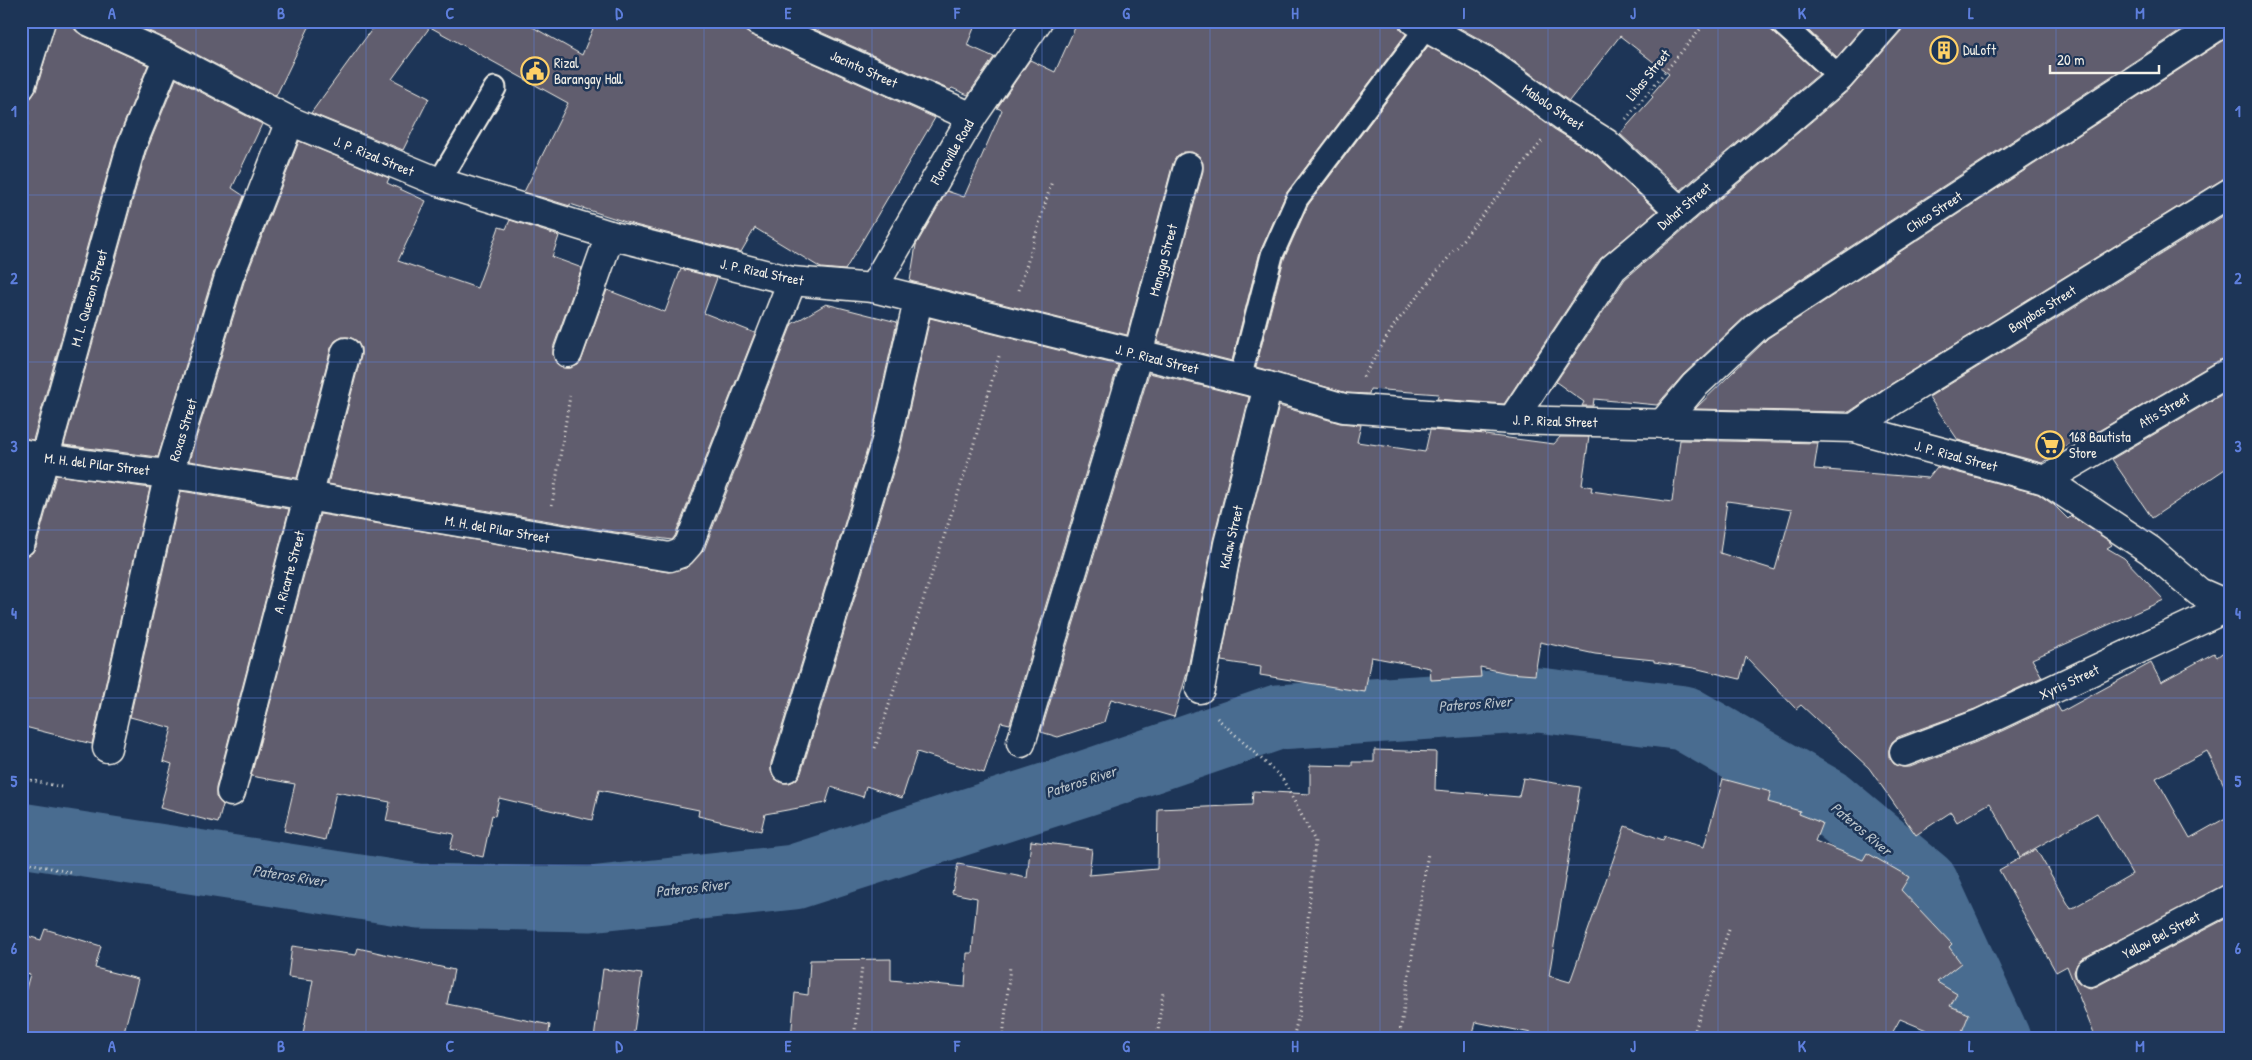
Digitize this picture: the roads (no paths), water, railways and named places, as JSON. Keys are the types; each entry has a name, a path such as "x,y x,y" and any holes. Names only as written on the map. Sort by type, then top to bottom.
{"street":[{"path":"21,86 41,21"},
{"name":"J. P. Rizal Street","path":"88,21 168,57 290,121 439,182 610,235 792,281 873,288 918,301 1268,386 1344,408 1512,420 1854,428 2045,480 2150,550 2198,592 2230,606"},
{"name":"Jacinto Street","path":"757,21 972,117"},
{"name":"Floraville Road","path":"873,288 972,117 1038,21"},
{"name":"Duhat Street","path":"1512,420 1613,268 1679,210 1840,77 1889,21"},
{"path":"2226,21 2231,26"},
{"name":"Chico Street","path":"1662,424 1694,386 1758,326 2226,21"},
{"name":"Mabolo Street","path":"1420,24 1485,60 1563,116 1606,143 1679,210"},
{"name":"M. L. Quezon Street","path":"21,542 33,455 131,147 168,57"},
{"name":"Roxas Street","path":"107,748 169,473 229,277 290,121"},
{"name":"Mangga Street","path":"1021,742 1138,354 1188,166"},
{"name":"Bayabas Street","path":"1854,428 1891,402 2231,192"},
{"path":"568,353 610,235"},
{"name":"M. H. del Pilar Street","path":"33,455 169,473 546,538 670,557 681,553 689,544 792,281"},
{"path":"786,768 886,441 918,301"},
{"name":"A. Ricarte Street","path":"231,792 346,352"},
{"name":"Atis Street","path":"2045,480 2231,371"},
{"name":"Kalaw Street","path":"1200,690 1228,544 1268,386"},
{"name":"Xyris Street","path":"1904,752 1981,723 2230,606"},
{"name":"Yellow Bel Street","path":"2090,972 2231,898"}],"lane":[{"path":"1779,21 1840,77"},
{"path":"1240,379 1272,255 1297,199 1420,24"},
{"path":"439,182 495,88"}],"waterway":[{"name":"Pateros River","path":"21,835 418,896 590,899 794,877 1086,783 1278,717 1539,700 1684,718 1828,801 1926,883 1998,1039"}],"place":[{"name":"DuLoft","path":"1944,50"},
{"name":"Rizal Barangay Hall","path":"535,71"},
{"name":"168 Bautista Store","path":"2050,445"}]}
